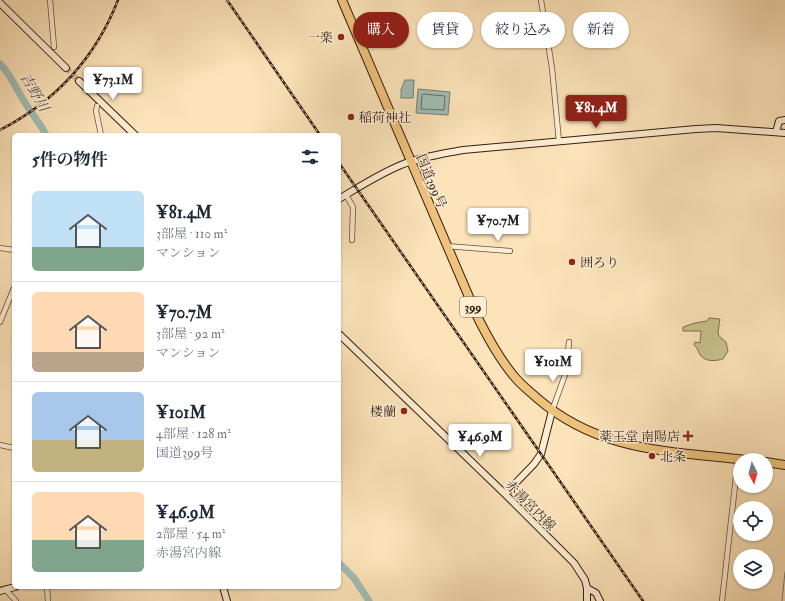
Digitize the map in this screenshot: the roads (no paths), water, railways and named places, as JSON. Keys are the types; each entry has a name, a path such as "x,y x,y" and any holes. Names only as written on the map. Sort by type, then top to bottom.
{"highway":[{"name":"国道399号","path":"342,0 478,318 498,353 514,376 552,411 587,431 633,446 733,459"},
{"path":"773,463 785,465"}],"street":[{"path":"50,0 54,48"},
{"path":"541,0 552,68 559,142"},
{"path":"0,3 66,68"},
{"path":"79,81 133,133"},
{"path":"97,106 96,111 101,133"},
{"path":"776,132 779,121 785,120"},
{"path":"341,198 386,172 410,162 463,150 696,129 716,128 785,133"},
{"path":"346,195 353,207 352,240"},
{"path":"446,246 510,251"},
{"path":"0,248 12,250"},
{"path":"0,322 12,293"},
{"name":"赤湯宮内線","path":"341,336 505,494 574,564 587,588 587,601"},
{"path":"505,494 534,464 540,454 552,411 566,372 570,342"},
{"path":"0,445 12,448"},
{"path":"722,601 737,493"},
{"path":"587,588 596,593 600,601"},
{"path":"47,589 48,601"},
{"path":"224,589 227,601"},
{"path":"3,590 16,601"}],"water":[{"path":"405,80 414,80 413,98 401,98 401,90"},
{"path":"418,89 450,92 448,115 416,113"}],"waterway":[{"name":"吉野川","path":"0,64 10,77 45,133"},
{"name":"吉野川","path":"341,565 354,578 369,601"},
{"path":"782,601 785,572"}],"tunnel":[{"path":"66,68 79,81"}],"railway":[{"path":"0,130 39,106 56,92 71,76 98,41 118,0"},
{"path":"227,0 319,133"},
{"path":"341,166 643,601"}],"place":[{"name":"一楽","path":"341,37"},
{"name":"稲荷神社","path":"351,117"},
{"name":"囲ろり","path":"572,262"},
{"name":"楼蘭","path":"404,411"},
{"name":"薬王堂 南陽店","path":"688,436"},
{"name":"北条","path":"652,456"}]}
